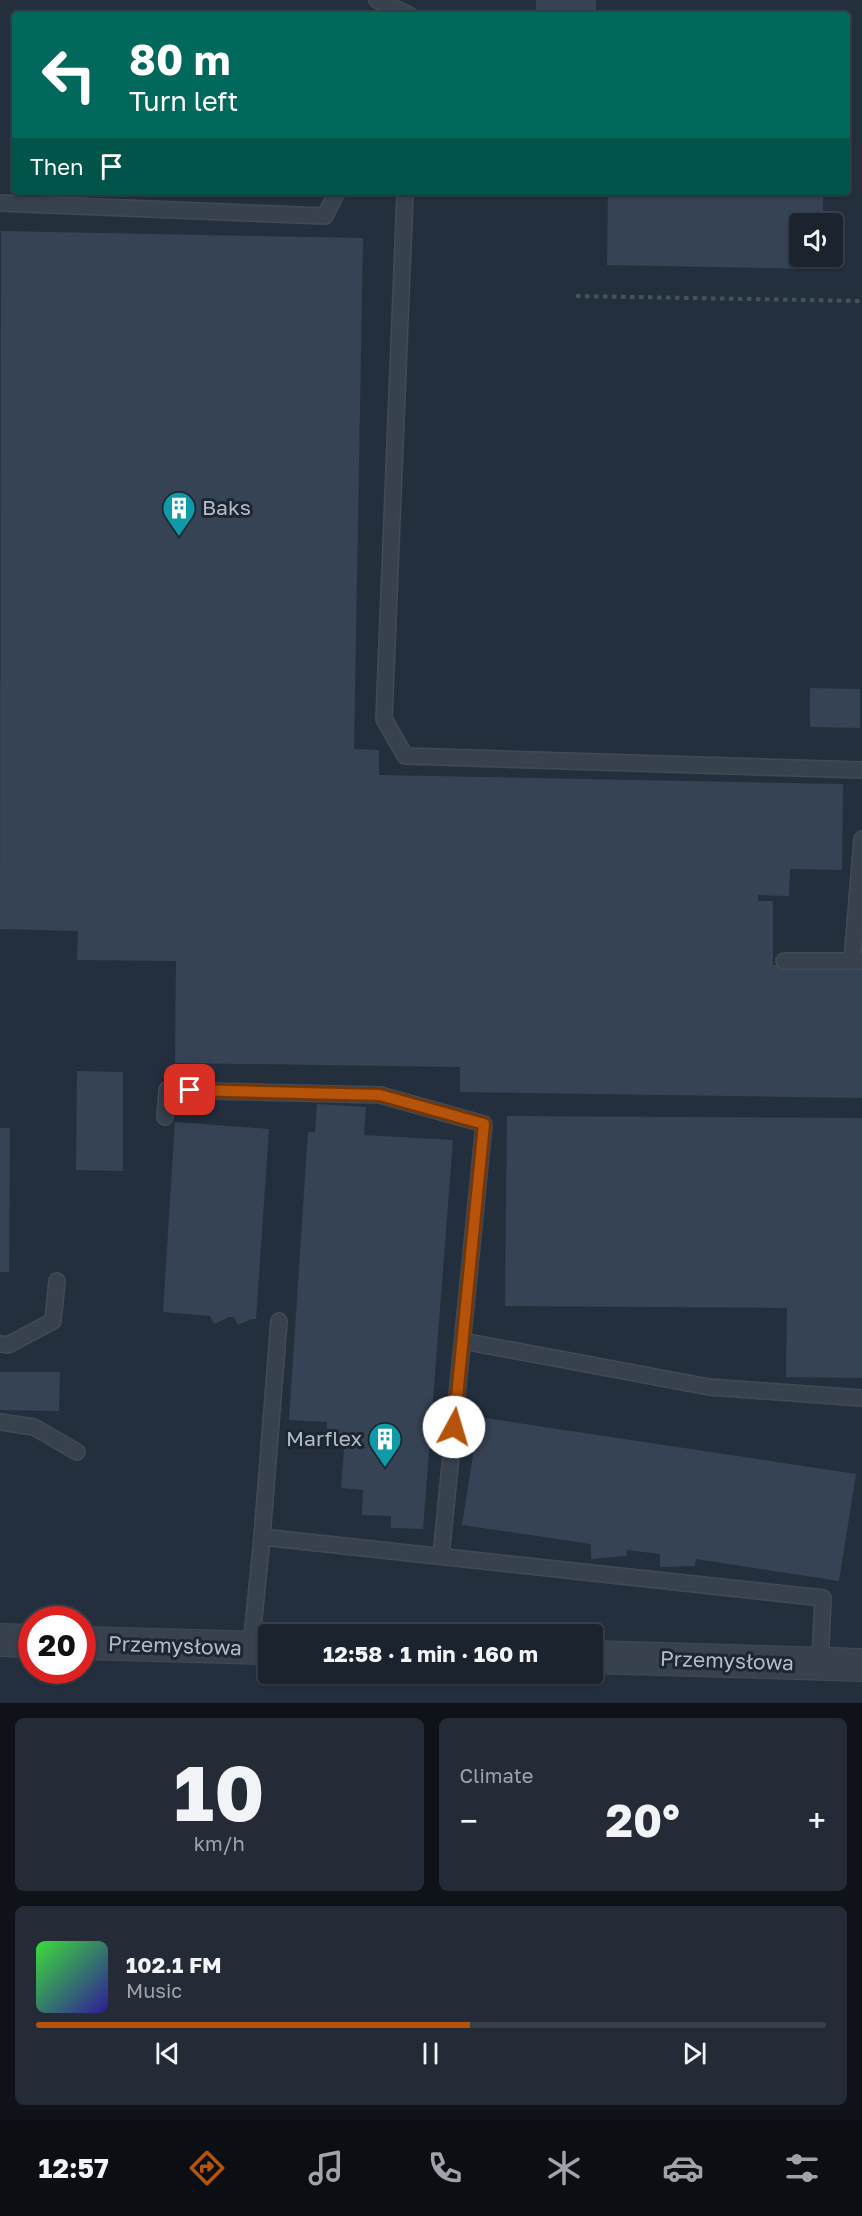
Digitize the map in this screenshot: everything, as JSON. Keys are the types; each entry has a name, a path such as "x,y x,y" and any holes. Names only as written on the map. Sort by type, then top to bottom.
{"street":[{"path":"0,1640 18,1641"},
{"name":"Przemysłowa","path":"96,1643 258,1648"},
{"name":"Przemysłowa","path":"603,1658 862,1665"}],"lane":[{"path":"377,0 403,12"},
{"path":"0,203 325,216 336,195"},
{"path":"405,195 384,719 405,756 862,770"},
{"path":"784,961 857,961 862,839"},
{"path":"165,1117 167,1090 380,1095 484,1124 441,1556"},
{"path":"0,1344 8,1345 53,1321 57,1281"},
{"path":"260,1624 262,1537 279,1321"},
{"path":"463,1341 709,1387 862,1398"},
{"path":"0,1422 34,1427 77,1452"},
{"path":"262,1537 823,1598 820,1664"}],"path":[{"path":"576,296 862,301"}],"building":[{"path":"536,0 596,0 596,12 536,12"},
{"path":"608,195 823,195 823,213 789,213 789,267 822,267 822,269 607,265"},
{"name":"Baks","path":"1,231 363,238 354,749 379,750 379,775 843,784 842,870 790,869 789,896 758,895 758,901 773,901 773,965 862,966 862,1098 460,1092 460,1067 175,1063 176,961 77,960 78,931 0,929"},
{"path":"810,688 860,689 860,728 810,727"},
{"path":"77,1071 123,1072 123,1171 76,1170"},
{"path":"317,1104 366,1107 364,1135 453,1140 423,1529 391,1528 391,1516 362,1515 363,1490 341,1488 344,1448 326,1447 327,1422 289,1420 308,1132 315,1132"},
{"path":"507,1116 862,1118 862,1378 786,1377 787,1308 505,1306"},
{"path":"175,1122 269,1129 256,1319 238,1325 234,1317 229,1317 214,1324 210,1316 163,1312"},
{"path":"0,1128 10,1128 9,1272 0,1272"},
{"path":"0,1372 60,1372 59,1411 0,1410"},
{"path":"479,1417 856,1474 839,1581 696,1559 695,1566 660,1567 660,1554 627,1550 626,1556 591,1559 591,1544 462,1525"}],"place":[{"name":"Baks","path":"179,537"},
{"name":"Marflex","path":"385,1468"}],"route":[{"path":"190,1090 380,1095 484,1124 454,1427"}]}
